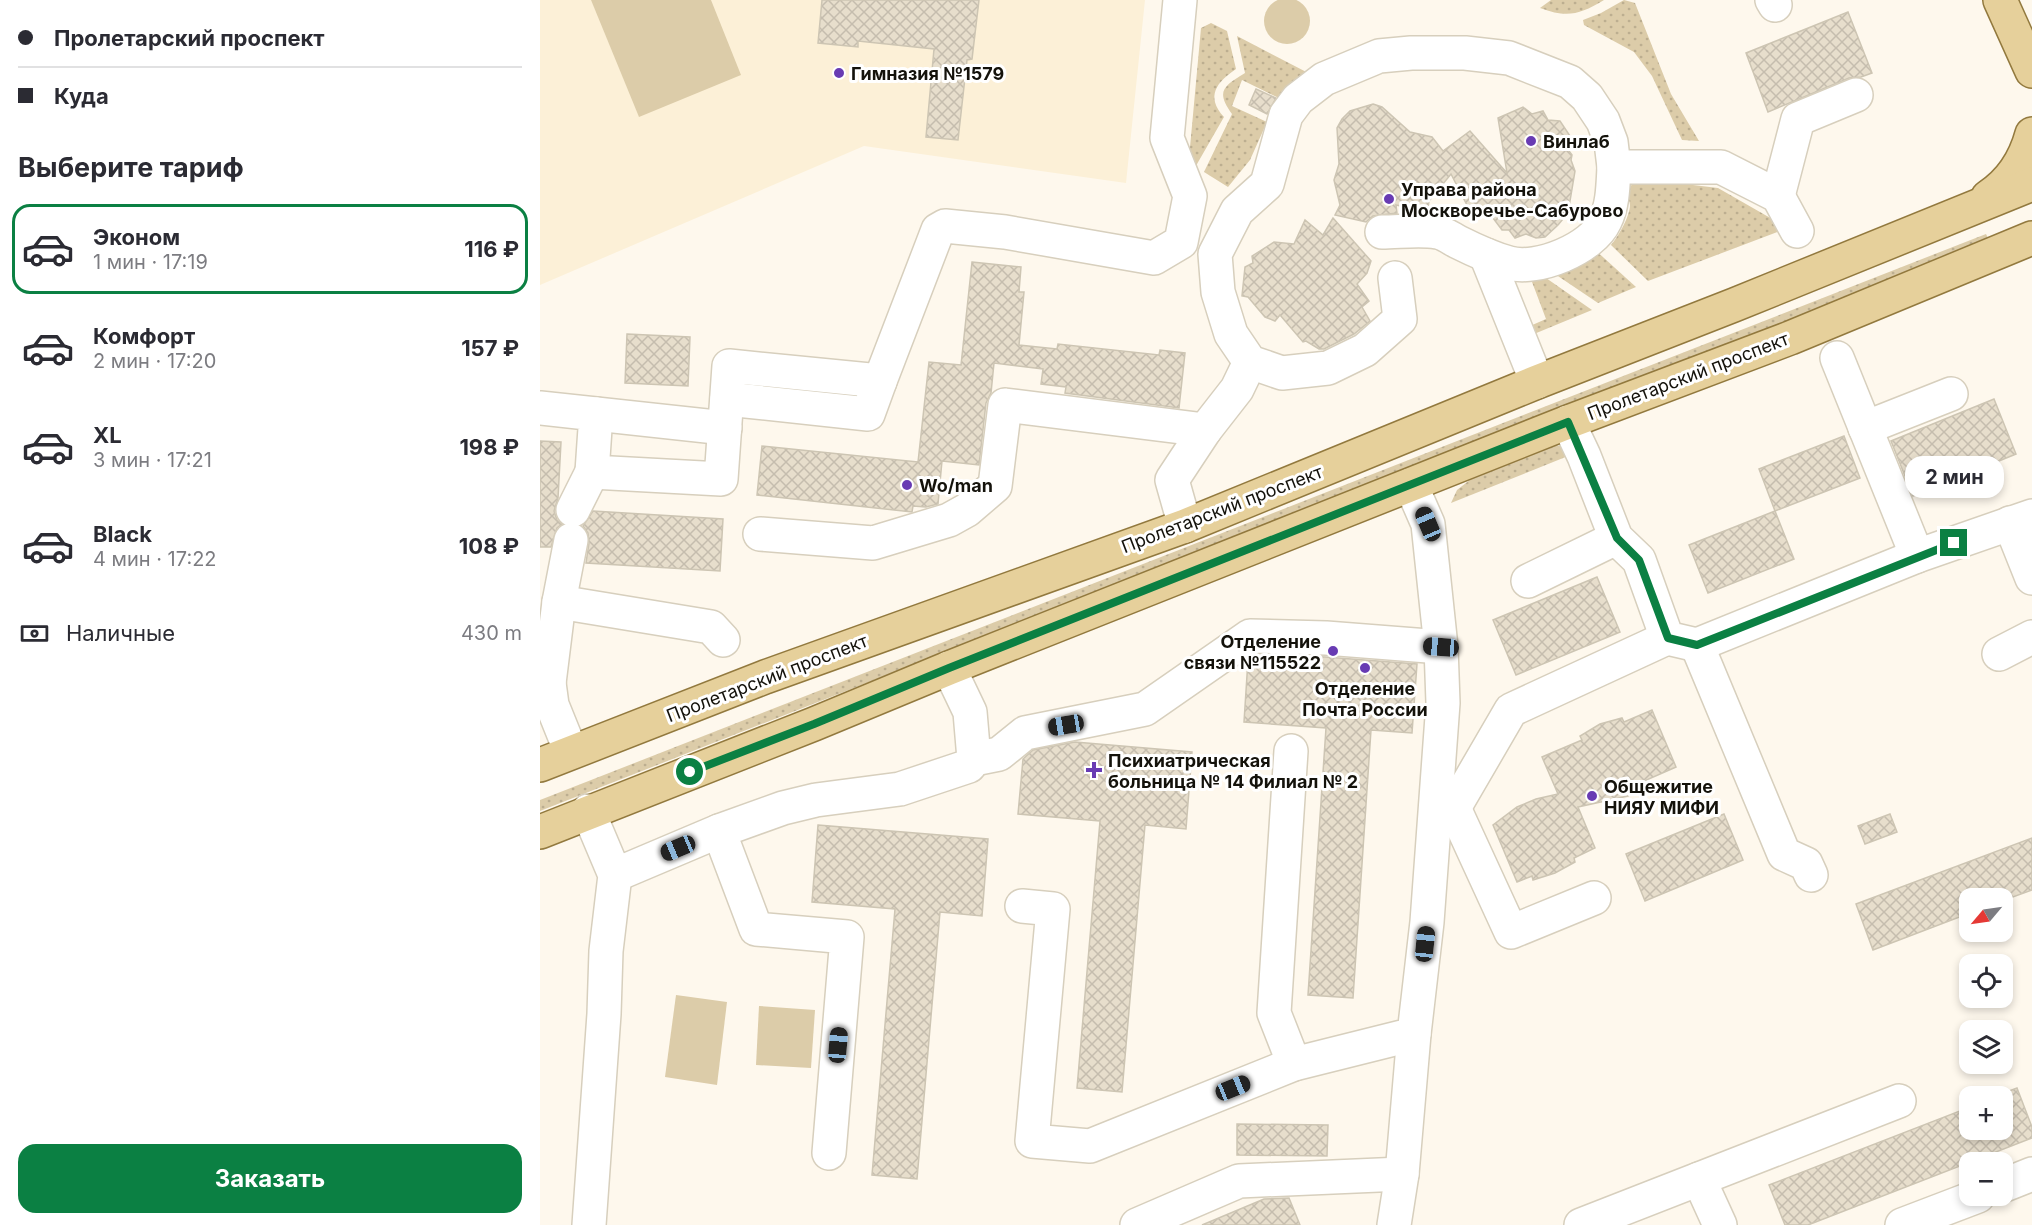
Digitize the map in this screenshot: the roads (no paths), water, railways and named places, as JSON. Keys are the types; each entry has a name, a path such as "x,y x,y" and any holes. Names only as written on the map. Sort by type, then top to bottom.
{"main road":[{"path":"2000,0 2032,71"},
{"path":"1966,212 2002,188 2027,153 2032,134"},
{"name":"Пролетарский проспект","path":"540,765 765,677 1185,526 2032,184"},
{"name":"Пролетарский проспект","path":"540,832 1568,422 1790,338 2032,238"},
{"path":"1984,258 2020,251 2032,253"}],"lane":[{"path":"1179,0 1167,138 1190,196 1229,227"},
{"path":"1382,232 1438,232 1486,255 1512,264 1549,261 1581,245 1593,237 1605,222 1612,195 1614,167 1611,142 1603,121 1587,97 1570,82 1509,58 1465,53 1411,53 1379,56 1324,78 1298,99 1286,115 1267,184 1237,211 1215,254 1218,292 1231,334 1250,362 1282,373 1328,368 1365,350 1400,319 1395,278"},
{"path":"1778,196 1798,119 1856,95"},
{"path":"1614,167 1721,167 1778,196 1797,231"},
{"path":"592,472 721,479 729,366 880,381 938,230 945,226 1005,232 1154,258 1181,242 1190,196"},
{"path":"1486,255 1537,382"},
{"path":"1837,358 1917,556"},
{"path":"1185,526 1172,480 1205,430 1237,389 1250,362"},
{"path":"1865,428 1951,394"},
{"path":"760,534 873,543 949,520 967,510 995,486 1005,405 1205,430"},
{"path":"540,408 596,414 726,414"},
{"path":"571,752 544,685 572,525 592,472 596,414"},
{"path":"1568,422 1617,538 1639,560 1682,641 1784,854 1806,864 1810,875"},
{"path":"1394,1225 1402,1173 1414,1034 1427,922 1445,808 1441,647 1428,524 1411,485"},
{"path":"1445,808 1511,710 1682,641 2021,520 2032,578"},
{"path":"1528,581 1617,538"},
{"path":"559,602 711,627 723,640"},
{"path":"974,759 999,754 1025,733 1144,709 1250,636 1326,638 1441,647"},
{"path":"1999,654 2032,638"},
{"path":"615,875 719,831 783,808 816,800 900,789 969,766 974,759 970,712 949,668"},
{"path":"1291,751 1274,1013 1294,1064"},
{"path":"1445,808 1511,932 1594,898"},
{"path":"588,812 615,875 606,951 604,1014 589,1225"},
{"path":"719,831 756,929 847,937 829,1153"},
{"path":"1022,906 1053,909 1032,1141 1090,1146 1294,1064 1414,1034"},
{"path":"1581,1225 1899,1101"},
{"path":"1137,1225 1239,1181 1402,1173"},
{"path":"2013,1182 2032,1174"},
{"path":"1699,1179 1720,1225"},
{"path":"1902,1225 1959,1203"}],"place":[{"name":"Гимназия №1579","path":"839,73"},
{"name":"Винлаб","path":"1531,141"},
{"name":"Управа района Москворечье-Сабурово","path":"1389,199"},
{"name":"Wo/man","path":"907,485"},
{"name":"Отделение связи №115522","path":"1333,651"},
{"name":"Отделение Почта России","path":"1365,668"},
{"name":"Психиатрическая больница № 14 Филиал № 2","path":"1094,770"},
{"name":"Общежитие НИЯУ МИФИ","path":"1592,796"}]}
